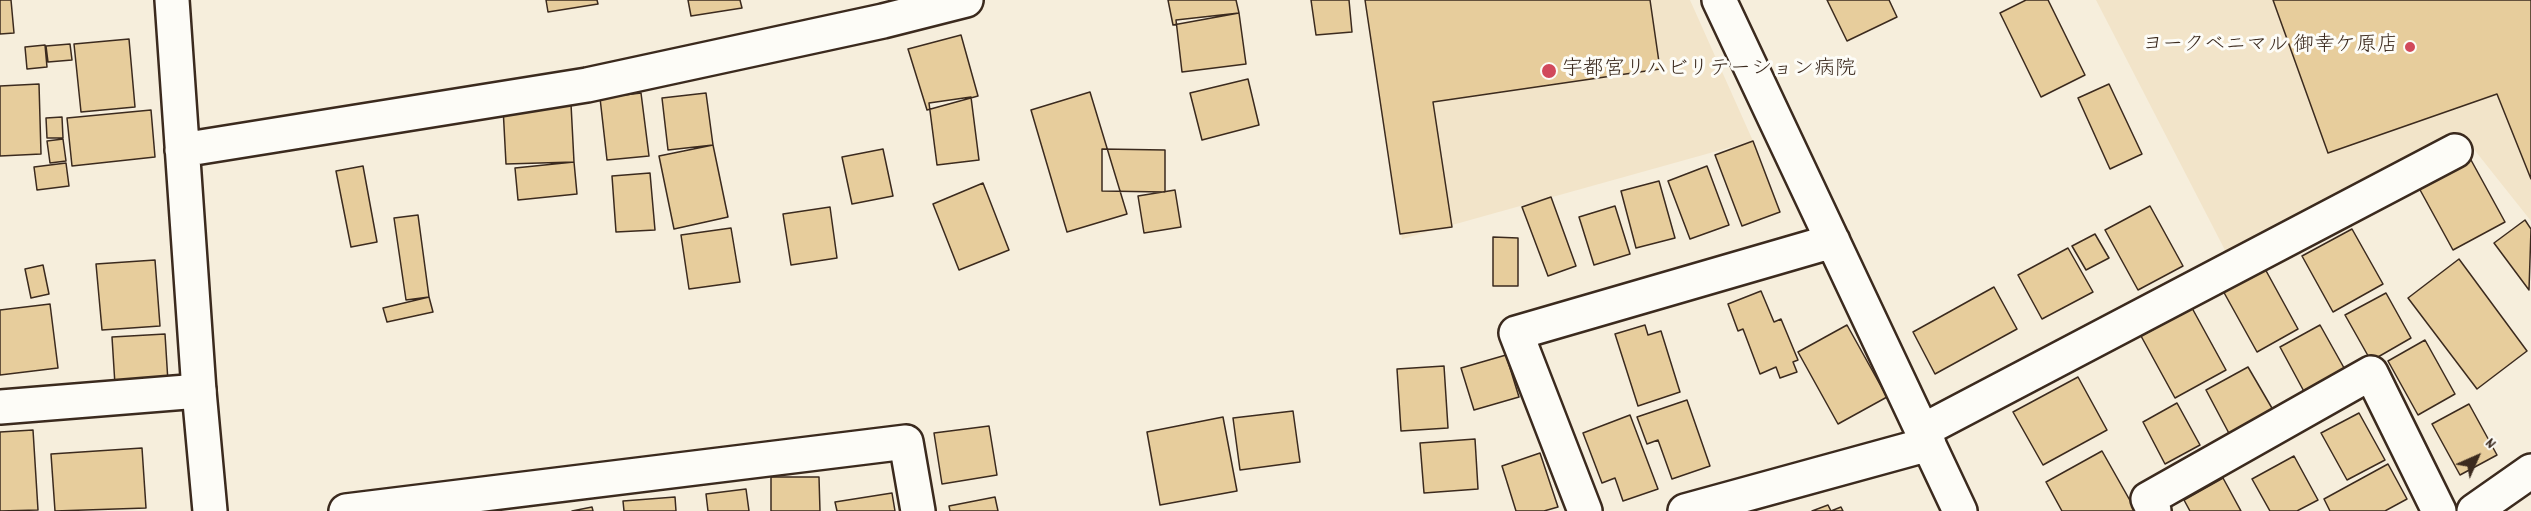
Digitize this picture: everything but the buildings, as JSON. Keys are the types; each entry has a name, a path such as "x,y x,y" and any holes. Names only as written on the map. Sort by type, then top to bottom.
{"street":[{"path":"172,0 199,391 210,511"},
{"path":"182,150 587,85 871,24 966,0"},
{"path":"1719,0 1960,511"},
{"path":"1685,511 1925,437 2455,151"},
{"path":"1585,511 1516,333 1833,241"},
{"path":"2154,511 2148,499 2371,373 2439,511"},
{"path":"0,407 199,391"},
{"path":"346,511 906,442 918,511"},
{"path":"2482,509 2531,471"}],"shaded area":[{"name":"宇都宮リハビリテーション病院","path":"1366,0 1690,0 1753,141 1402,239"},
{"path":"2096,0 2531,0 2531,221 2461,133 2228,256"}],"place":[{"name":"ヨークベニマル 御幸ケ原店","path":"2410,47"},
{"name":"宇都宮リハビリテーション病院","path":"1549,71"}]}
